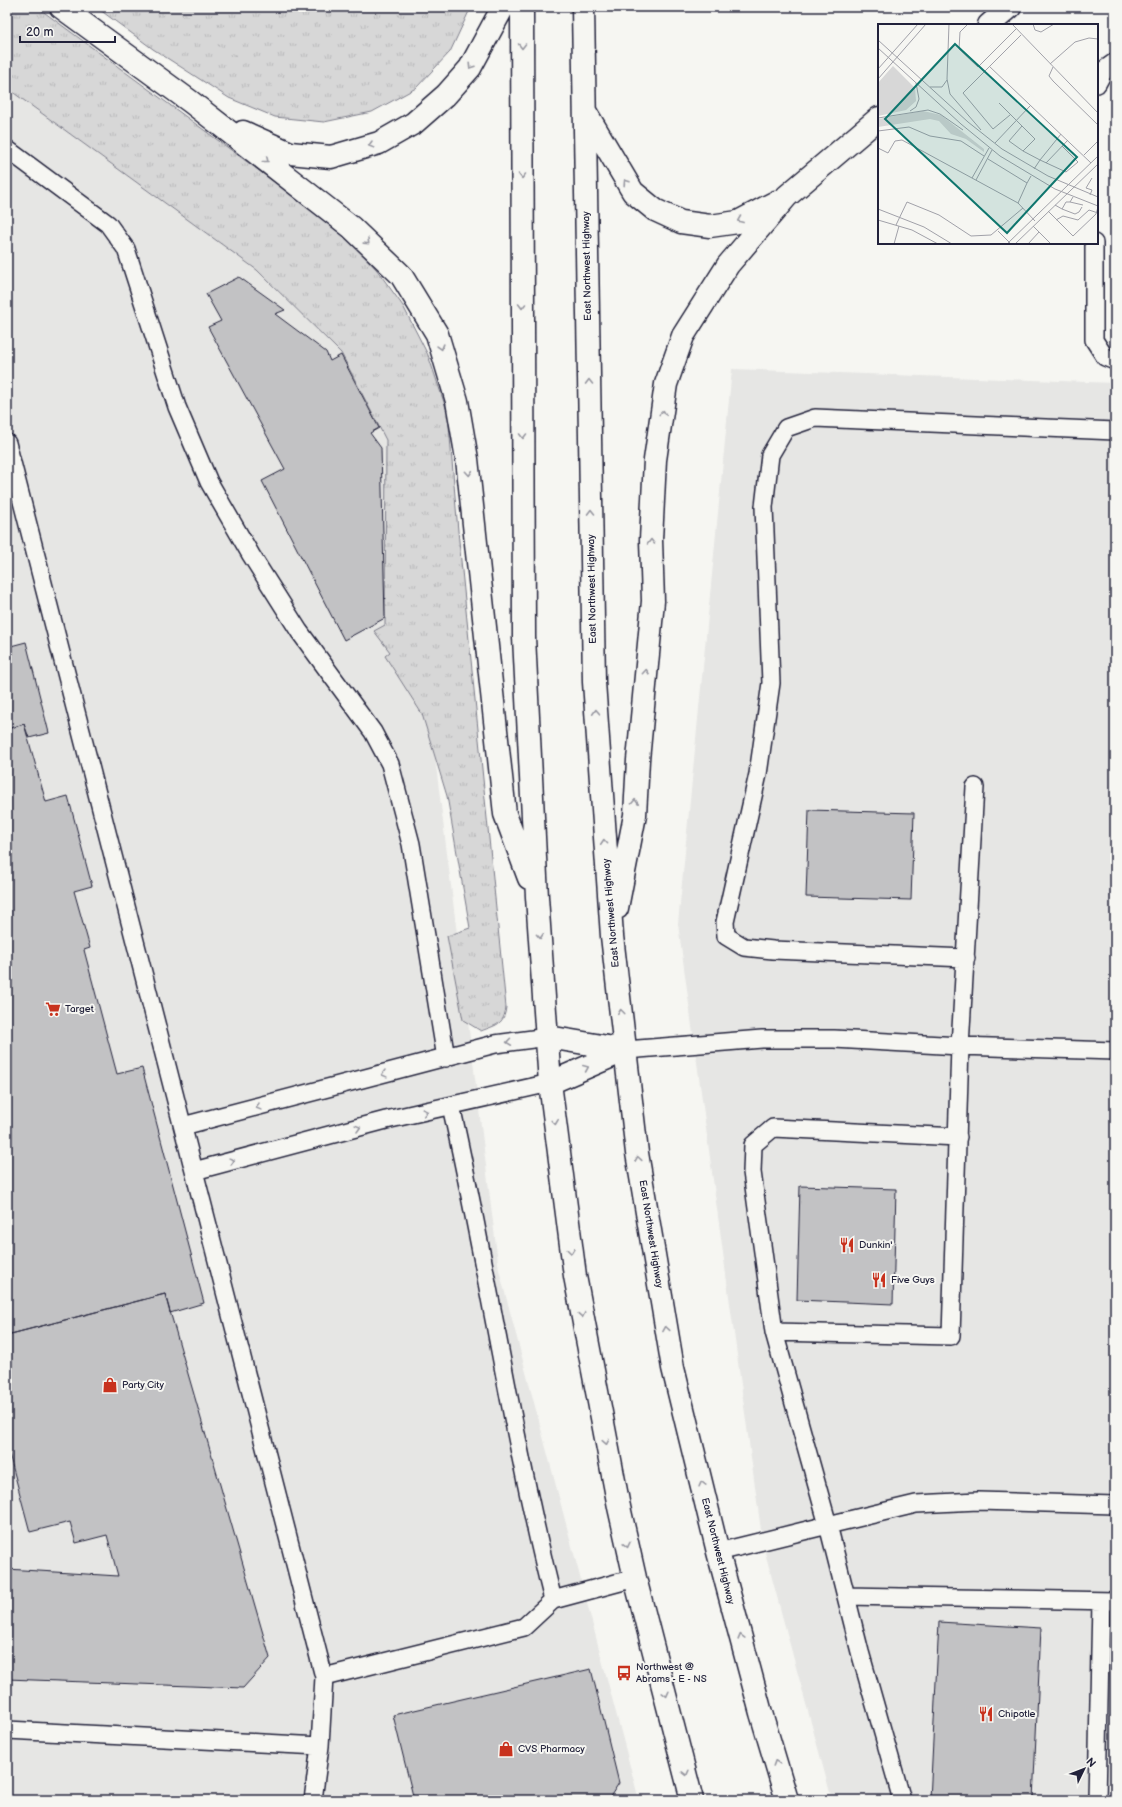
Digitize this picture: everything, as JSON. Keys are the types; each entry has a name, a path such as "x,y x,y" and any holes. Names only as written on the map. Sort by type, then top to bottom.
{"main road":[{"path":"61,7 191,102 351,226 401,275 437,334 456,401 467,459 505,814 537,897"},
{"path":"191,102 242,131 290,153 330,156 379,143 414,123 446,95 470,68 503,7"},
{"path":"522,7 524,637 537,897 548,1037 550,1083 575,1276 619,1507 635,1578 692,1800"},
{"name":"East Northwest Highway","path":"583,7 594,682 612,936 637,1153 673,1368 718,1552 761,1713 787,1800"},
{"path":"990,24 1010,7"},
{"path":"584,110 633,192 655,210 681,222 710,226 738,222 787,196"},
{"path":"612,936 635,815 638,760 653,601 651,540 655,460 666,384 683,336 728,265 787,196 878,119"},
{"path":"548,1037 626,1050"},
{"path":"550,1083 626,1050"}],"lane":[{"path":"1098,82 1105,69 1115,62"},
{"path":"7,148 108,224 126,249 177,407 209,482 251,555 299,631 373,732 390,764 411,844 446,1058"},
{"path":"1094,244 1094,340 1105,357 1115,361"},
{"path":"966,958 773,950 744,947 726,936 725,922 758,774 772,683 764,507 770,455 786,428 815,418 1115,431"},
{"path":"7,443 249,1381 266,1458 324,1677 320,1746 313,1800"},
{"path":"774,1332 951,1336 960,1046 975,787"},
{"path":"183,1126 495,1044 548,1037"},
{"path":"626,1050 762,1039 834,1039 960,1046 1115,1051"},
{"path":"194,1171 386,1120 550,1083"},
{"path":"451,1106 465,1166 500,1358 540,1547 553,1600"},
{"path":"902,1800 774,1332 752,1172 752,1145 773,1128 958,1137"},
{"path":"718,1552 916,1504 978,1501 1115,1505"},
{"path":"324,1677 524,1627 553,1600 635,1578"},
{"path":"846,1596 1108,1601 1097,1800"},
{"path":"7,1730 320,1746"}],"shaded area":[{"path":"7,88 257,270 341,353 397,453 499,1270 639,1800 7,1800"},
{"path":"732,369 1115,383 1115,1800 832,1800 763,1545 678,924"}],"green space":[{"path":"7,7 37,7 303,203 354,245 377,270 403,306 428,355 448,414 458,531 506,1007 503,1018 495,1026 481,1031 463,1020 447,936 470,928 447,796 422,714 385,656 390,652 374,631 385,625 386,440 341,353 257,270 7,88"},
{"path":"96,7 471,7 450,52 416,88 372,112 324,122 275,117 229,98 153,49"}],"building":[{"path":"239,277 285,310 275,314 326,352 330,361 341,355 379,428 370,433 381,448 385,618 344,640 262,481 285,469 208,327 221,321 206,294"},
{"path":"26,642 49,733 29,738 24,724 7,729 7,647"},
{"name":"Target","path":"24,724 46,802 68,796 92,886 74,891 90,948 84,950 117,1074 142,1068 204,1303 170,1313 165,1294 7,1335 7,729"},
{"path":"809,810 914,813 911,900 806,897"},
{"name":"Dunkin'","path":"800,1186 896,1189 893,1304 797,1300"},
{"path":"165,1294 270,1658 243,1688 7,1679 7,1569 118,1576 107,1535 76,1543 70,1522 30,1532 7,1446 7,1335"},
{"name":"Chipotle","path":"939,1622 1041,1628 1033,1800 930,1800"},
{"name":"CVS Pharmacy","path":"591,1669 619,1783 608,1800 414,1800 393,1715"}],"place":[{"name":"Target","path":"53,1009"},
{"name":"Dunkin'","path":"847,1245"},
{"name":"Five Guys","path":"879,1280"},
{"name":"Party City","path":"110,1385"},
{"name":"Northwest @ Abrams - E - NS","path":"624,1673"},
{"name":"Chipotle","path":"986,1714"},
{"name":"CVS Pharmacy","path":"506,1749"}]}
